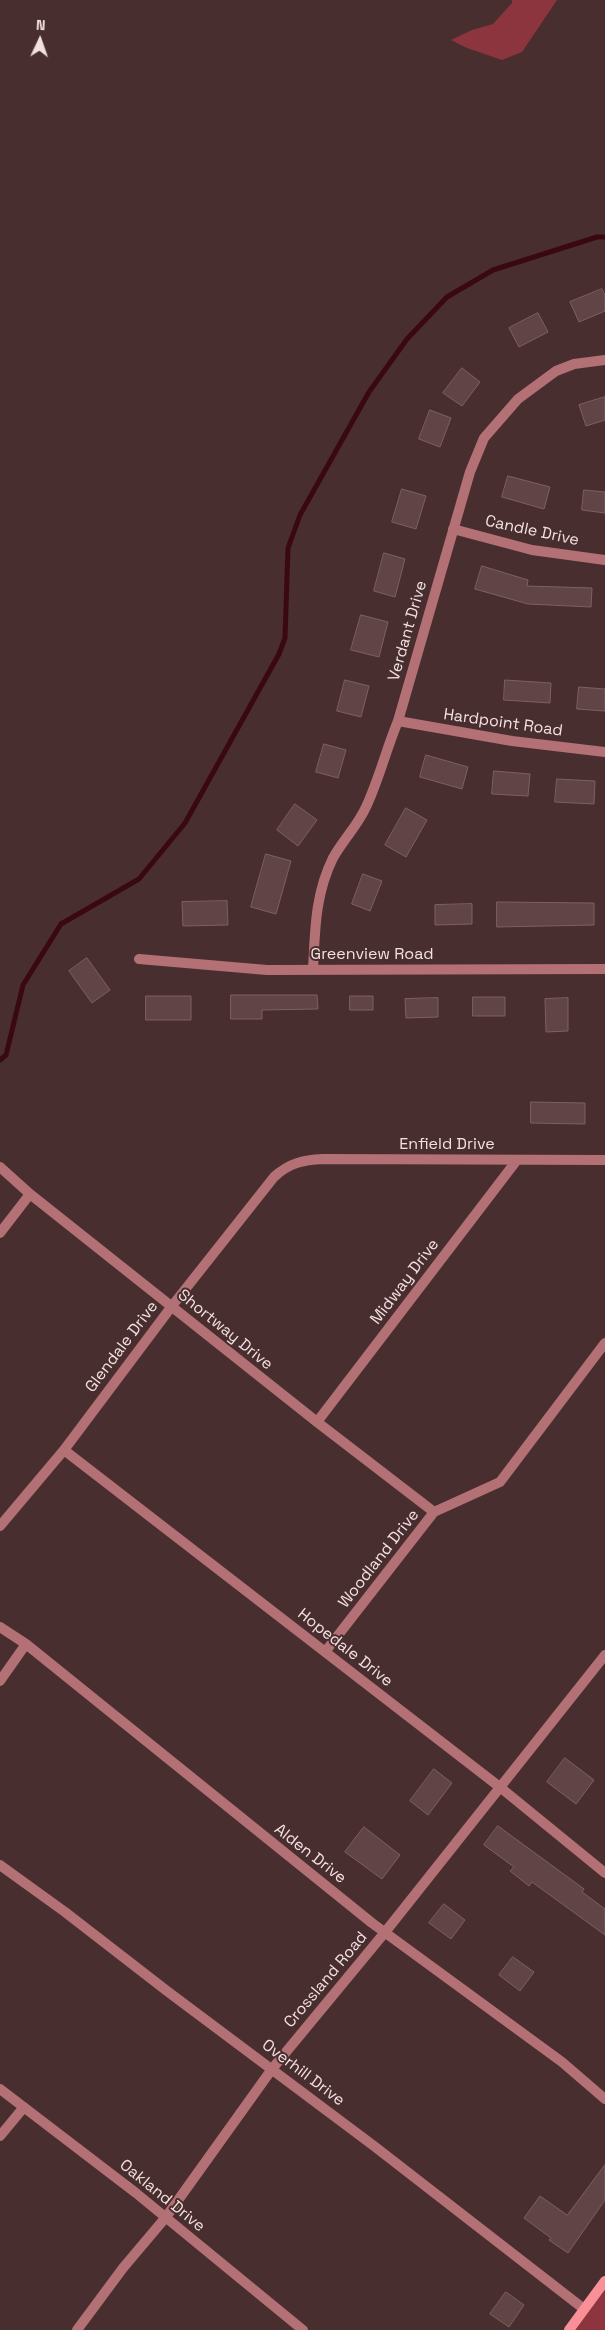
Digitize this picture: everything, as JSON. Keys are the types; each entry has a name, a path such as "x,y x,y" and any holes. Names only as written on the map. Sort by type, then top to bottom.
{"main road":[{"path":"569,2330 605,2281"}],"street":[{"name":"Verdant Drive","path":"313,970 316,915 320,891 334,856 365,810 377,784 383,758 398,721 470,472 484,438 494,424 518,399 550,375 574,364 605,360"},
{"name":"Candle Drive","path":"453,529 532,550 605,560"},
{"name":"Hardpoint Road","path":"398,721 504,739 605,752"},
{"name":"Greenview Road","path":"139,958 268,970 605,969"},
{"name":"Enfield Drive","path":"289,1165 307,1160 605,1160"},
{"name":"Midway Drive","path":"317,1422 517,1160"},
{"name":"Glendale Drive","path":"0,1526 64,1450 172,1306 274,1177 289,1165"},
{"name":"Shortway Drive","path":"0,1167 30,1194 317,1422 434,1512"},
{"path":"0,1233 30,1194"},
{"name":"Woodland Drive","path":"325,1652 434,1512 500,1482 605,1343"},
{"name":"Hopedale Drive","path":"64,1450 501,1788 605,1874"},
{"name":"Alden Drive","path":"0,1627 26,1644 230,1810 386,1932 562,2062 605,2099"},
{"path":"0,1682 26,1644"},
{"name":"Crossland Road","path":"77,2330 123,2268 166,2218 272,2069 386,1932 605,1655"},
{"name":"Overhill Drive","path":"0,1865 272,2069 584,2309"},
{"name":"Oakland Drive","path":"0,2089 166,2218 302,2330"},
{"path":"0,2136 24,2107"}],"shaded area":[{"path":"512,0 557,0 522,52 502,60 467,48 451,40 472,30 493,24 512,3"},
{"path":"605,2282 605,2330 570,2330"}],"building":[{"path":"602,289 605,295 605,311 579,322 570,302"},
{"path":"538,313 548,332 519,347 509,328"},
{"path":"462,368 480,382 462,406 443,393"},
{"path":"605,397 605,420 586,426 579,405"},
{"path":"430,410 451,418 440,447 419,439"},
{"path":"508,476 550,487 544,509 502,497"},
{"path":"402,489 426,496 416,529 392,522"},
{"path":"584,490 605,492 605,513 582,510"},
{"path":"384,553 405,559 395,597 374,591"},
{"path":"482,566 528,580 527,586 592,588 591,607 528,604 475,589"},
{"path":"361,615 388,622 379,657 351,650"},
{"path":"345,680 369,686 361,717 337,711"},
{"path":"505,680 551,683 550,703 504,700"},
{"path":"579,687 605,689 605,711 577,709"},
{"path":"324,744 346,750 338,778 316,772"},
{"path":"426,755 468,767 462,789 420,777"},
{"path":"494,771 530,774 528,796 492,794"},
{"path":"557,779 595,781 594,804 555,802"},
{"path":"295,804 317,820 298,846 277,830"},
{"path":"406,808 427,820 406,857 385,845"},
{"path":"266,854 291,861 276,914 251,907"},
{"path":"363,874 382,881 370,911 352,904"},
{"path":"227,901 228,925 183,926 182,902"},
{"path":"497,902 594,903 594,925 497,927"},
{"path":"472,904 472,924 435,925 435,905"},
{"path":"87,958 110,990 92,1003 69,971"},
{"path":"231,995 317,995 318,1009 262,1010 262,1019 231,1019"},
{"path":"146,996 191,996 191,1020 146,1020"},
{"path":"350,996 373,996 373,1010 350,1010"},
{"path":"473,997 505,997 505,1016 473,1016"},
{"path":"438,998 438,1017 406,1018 405,999"},
{"path":"568,998 568,1031 546,1032 545,999"},
{"path":"531,1102 585,1103 585,1124 531,1123"},
{"path":"565,1758 594,1780 576,1804 547,1782"},
{"path":"434,1769 452,1783 428,1815 410,1801"},
{"path":"498,1826 584,1889 582,1892 605,1909 605,1935 532,1882 529,1886 510,1871 514,1867 484,1845"},
{"path":"364,1827 400,1855 382,1879 345,1852"},
{"path":"444,1904 465,1920 451,1939 429,1923"},
{"path":"513,1957 534,1972 520,1991 499,1975"},
{"path":"605,2165 605,2200 568,2253 549,2240 551,2238 524,2218 540,2196 567,2215"},
{"path":"506,2292 524,2305 509,2327 490,2314"}],"waterway":[{"path":"0,1060 6,1055 23,985 61,924 139,879 185,823 279,654 285,638 288,548 300,515 369,392 407,339 447,297 493,270 597,237 605,237"}]}
